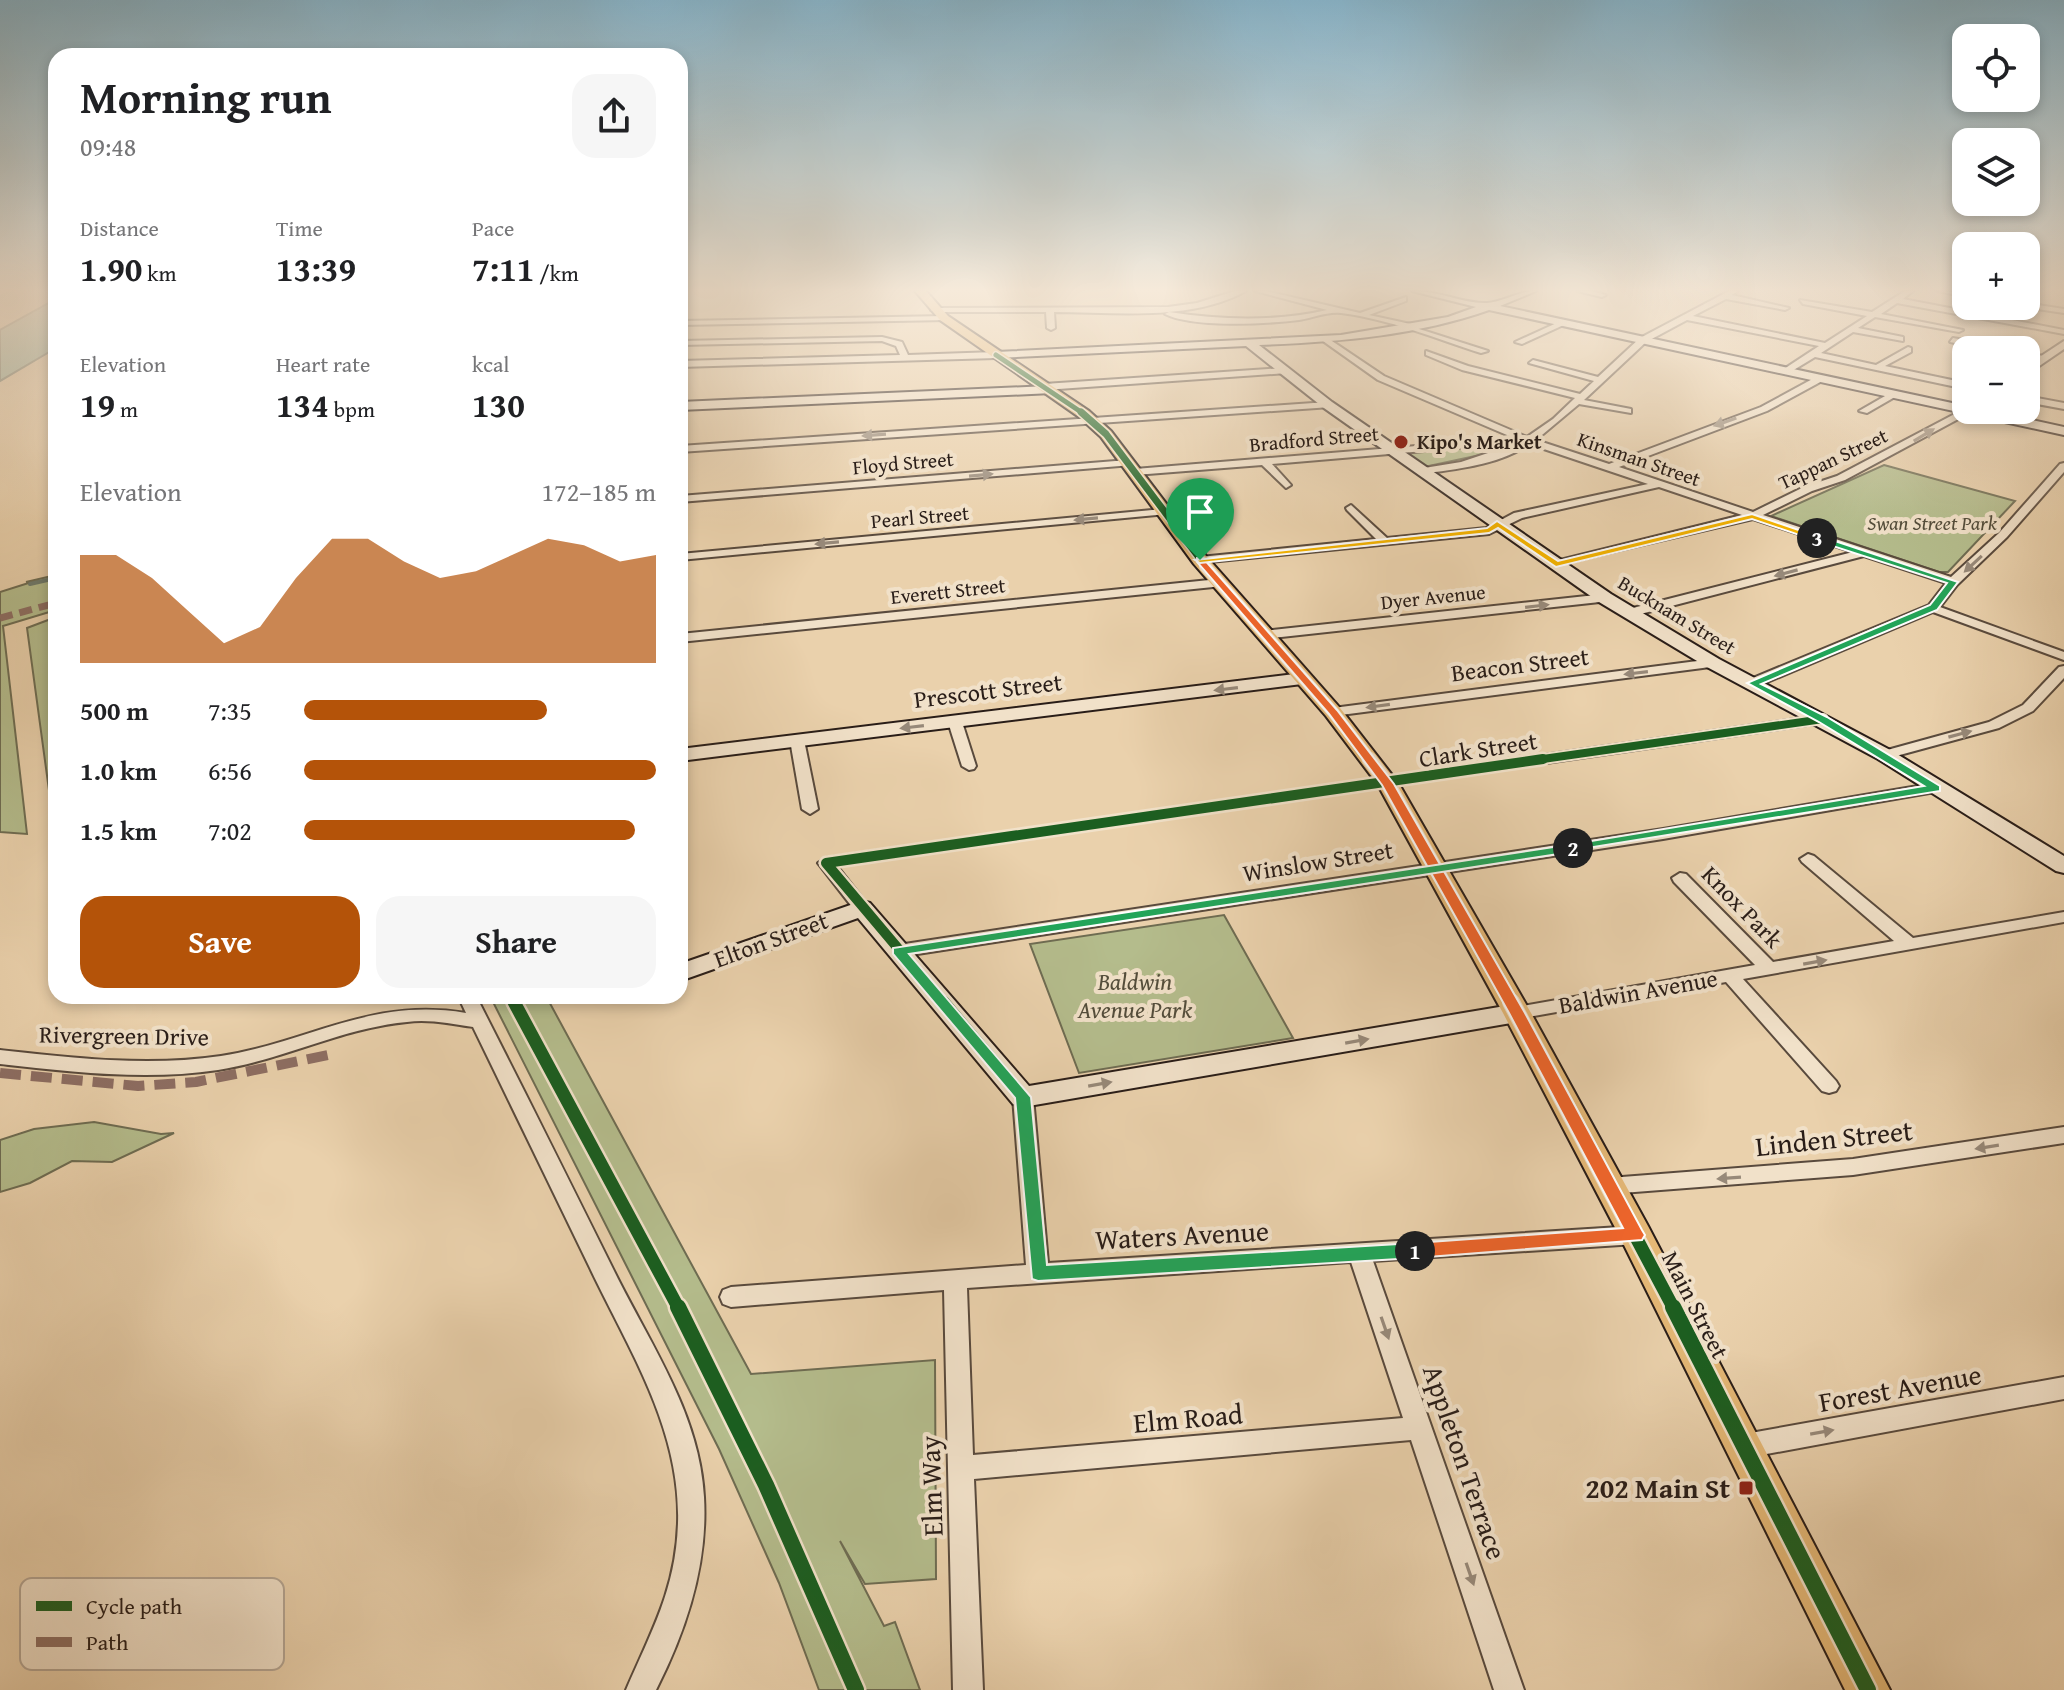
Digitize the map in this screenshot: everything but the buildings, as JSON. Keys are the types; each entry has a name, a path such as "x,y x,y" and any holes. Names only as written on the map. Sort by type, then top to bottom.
{"main road":[{"name":"Main Street","path":"1018,370 1091,420 1132,467 1200,560 1333,712 1388,784 1517,1013 1636,1235 1868,1690"}],"street":[{"name":"Kinsman Street","path":"1370,370 1381,378 1527,440 1953,582"},
{"path":"1472,370 1628,411"},
{"path":"1560,370 1601,380"},
{"path":"1422,471 1516,449 1556,421 1612,370"},
{"path":"1782,370 1952,406"},
{"path":"1891,370 1952,383"},
{"path":"688,406 1046,389 1285,371"},
{"name":"Bucknam Street","path":"1285,371 1392,451 1605,598 1713,663 1823,719 1885,755 2064,866"},
{"path":"1607,468 1764,409 1821,378"},
{"path":"1864,411 1895,394"},
{"path":"2040,402 2064,406"},
{"path":"688,448 1328,405"},
{"name":"Tappan Street","path":"1556,564 1752,516 1808,489 1841,478 1952,419"},
{"path":"2032,424 2064,431"},
{"name":"Bradford Street","path":"1132,467 1264,461 1527,440"},
{"path":"1264,461 1286,485"},
{"path":"1753,683 1933,608 1953,582 2003,535 2064,466"},
{"name":"Floyd Street","path":"688,498 1132,467"},
{"path":"1200,560 1489,531 1518,515 1658,485"},
{"path":"1351,508 1385,542"},
{"name":"Pearl Street","path":"688,556 1163,512"},
{"path":"1629,613 1862,553"},
{"name":"Everett Street","path":"688,637 1219,583"},
{"name":"Dyer Avenue","path":"1264,635 1605,598"},
{"path":"1933,608 2064,656"},
{"name":"Beacon Street","path":"1333,712 1713,663"},
{"path":"1885,755 1994,725 2057,689 2064,670"},
{"name":"Prescott Street","path":"688,754 1303,679"},
{"name":"Clark Street","path":"862,908 826,863 1823,719"},
{"path":"955,722 969,766"},
{"path":"797,740 810,809"},
{"name":"Winslow Street","path":"898,951 1817,810 1936,788"},
{"path":"1808,859 1910,945"},
{"name":"Knox Park","path":"1680,878 1770,970"},
{"path":"862,908 1023,1097 1038,1273"},
{"name":"Elton Street","path":"688,970 862,908"},
{"name":"Baldwin Avenue","path":"1023,1097 2064,917"},
{"path":"1730,976 1829,1086"},
{"path":"471,1004 642,1350 683,1444 689,1470 691,1515 684,1580 670,1627 641,1690"},
{"name":"Rivergreen Drive","path":"0,1057 79,1066 209,1064 255,1055 393,1017 422,1014 480,1022"},
{"name":"Linden Street","path":"1609,1186 1853,1167 2064,1135"},
{"name":"Waters Avenue","path":"731,1297 1038,1273 1360,1255 1636,1235"},
{"name":"Appleton Terrace","path":"1360,1255 1509,1690"},
{"name":"Elm Way","path":"955,1280 968,1690"},
{"name":"Forest Avenue","path":"1745,1446 2064,1388"},
{"name":"Elm Road","path":"963,1468 1419,1428"}],"green space":[{"path":"1506,446 1480,455 1424,467 1407,453"},
{"name":"Swan Street Park","path":"1884,465 2015,501 1948,572 1939,572 1771,516"},
{"path":"48,577 48,612 3,626 27,834 0,832 0,592 38,580 26,582"},
{"path":"48,620 48,783 27,628"},
{"name":"Baldwin Avenue Park","path":"1224,915 1293,1038 1079,1073 1030,944"},
{"path":"494,1004 550,1004 751,1374 935,1360 936,1579 865,1584 840,1541 884,1626 895,1622 920,1690 819,1690 779,1583 719,1449"},
{"path":"94,1122 161,1134 174,1133 112,1162 72,1161 30,1183 0,1192 0,1140 34,1129"}],"shaded area":[{"path":"0,370 19,370 0,381"}],"waterway":[{"path":"30,584 48,580"}],"marked path":[{"path":"0,618 48,605"},
{"path":"0,1073 138,1086 196,1082 333,1054"}],"cycle path":[{"path":"1018,370 1084,414 1106,434 1200,560 1333,712 1388,784 1517,1013 1636,1235 1868,1690"},
{"path":"1038,1273 1023,1097 826,863 1823,719"},
{"path":"515,1004 547,1069 666,1284 742,1434 856,1690"}],"place":[{"name":"Kipo's Market","path":"1401,442"},
{"name":"202 Main St","path":"1746,1488"}],"route":[{"path":"1200,560 1333,712 1388,784 1436,867 1517,1013 1636,1235 1360,1255 1038,1273 1023,1097 898,951 1436,867 1817,810 1936,788 1823,719 1753,683 1933,608 1953,582 1752,516 1556,564 1497,524 1489,531 1200,560"}]}
